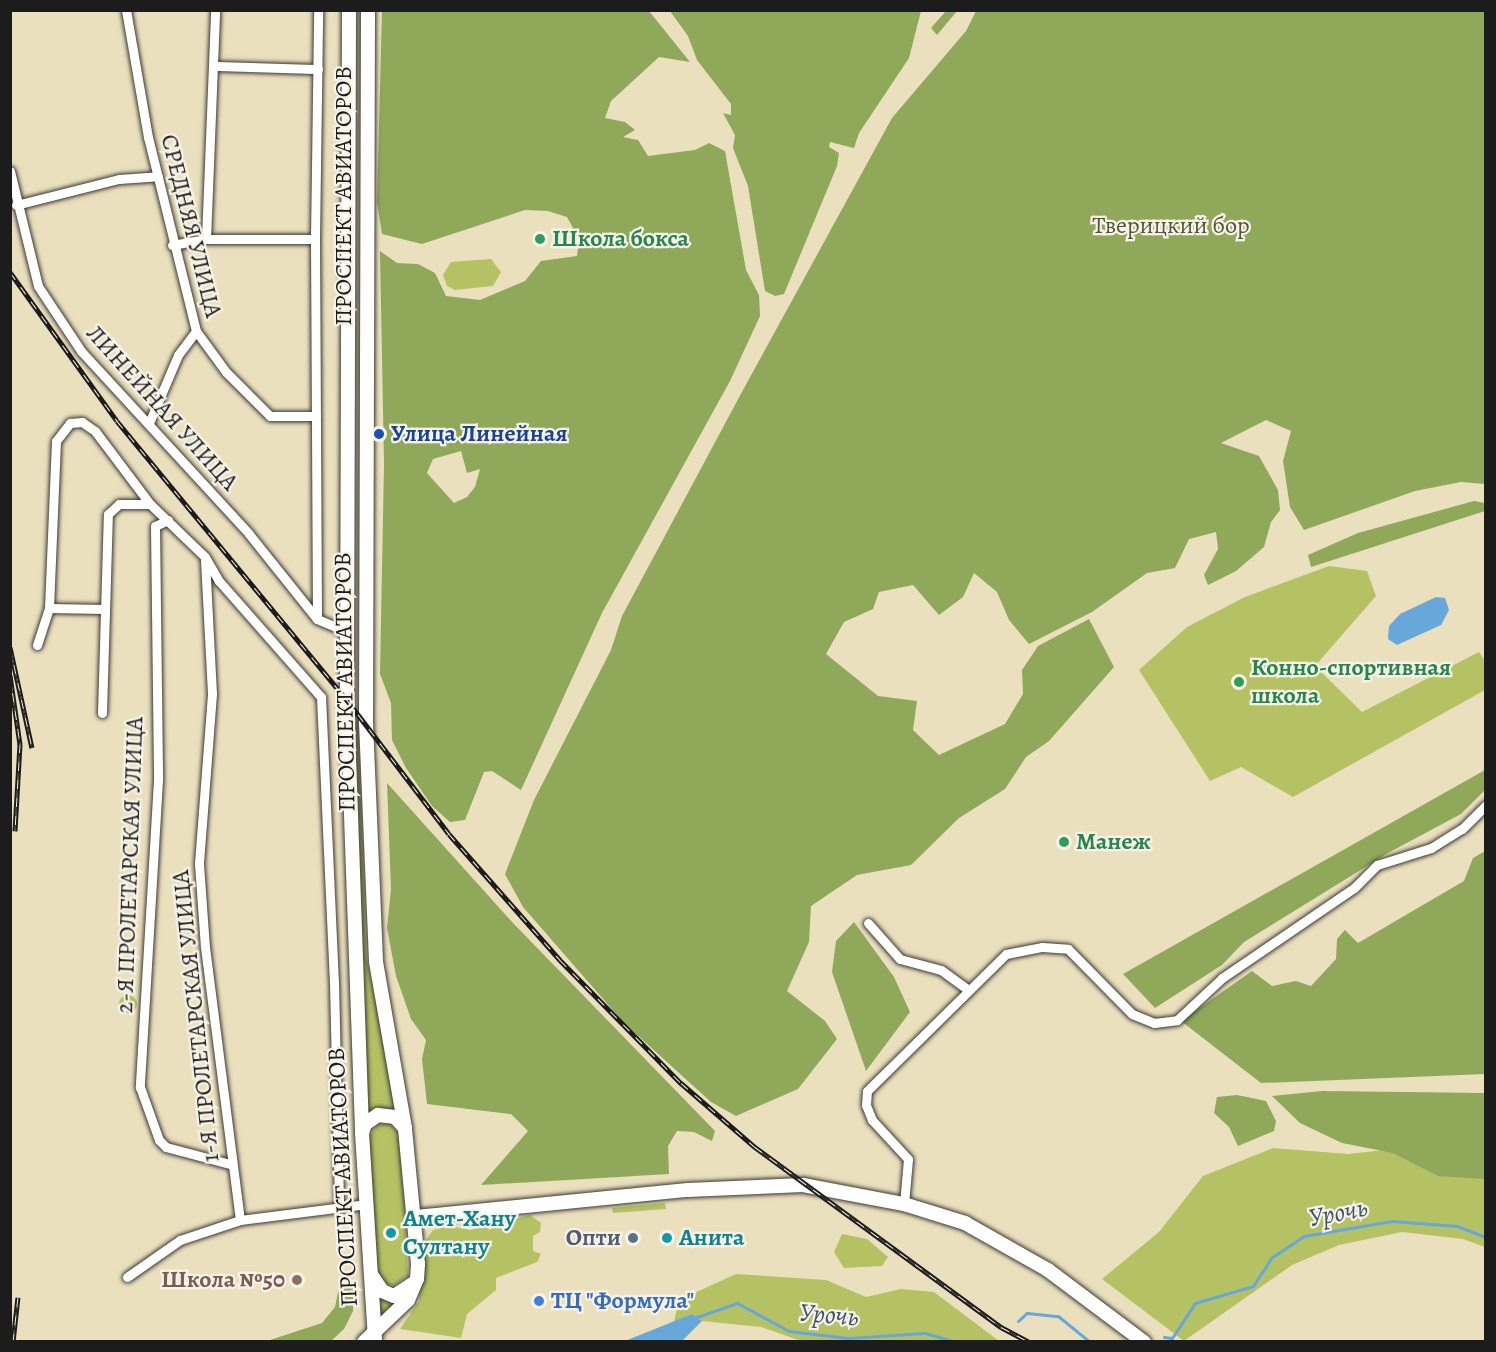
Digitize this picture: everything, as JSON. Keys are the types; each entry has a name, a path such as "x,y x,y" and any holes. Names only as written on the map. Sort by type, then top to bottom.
{"main road":[{"name":"ПРОСПЕКТ АВИАТОРОВ","path":"349,10 347,632 352,888 362,1133 372,1275 371,1339"},
{"name":"ПРОСПЕКТ АВИАТОРОВ","path":"368,10 366,723 376,961 405,1128 416,1217 417,1279 408,1300 371,1339"},
{"path":"362,1133 365,1124 378,1115 395,1117 405,1128"},
{"path":"416,1217 688,1190 803,1185 904,1204 965,1224 1001,1241 1144,1341"},
{"path":"372,1275 382,1291 394,1296 406,1292 417,1279"}],"street":[{"name":"СРЕДНЯЯ УЛИЦА","path":"126,10 172,245 196,332 226,372 270,416 316,416"},
{"path":"206,239 215,10"},
{"name":"ПРОСПЕКТ АВИАТОРОВ","path":"317,619 315,239 318,10"},
{"path":"214,66 318,69"},
{"name":"ЛИНЕЙНАЯ УЛИЦА","path":"10,171 16,205 38,286 81,351 249,534 317,619 347,632"},
{"path":"16,205 119,179 158,177"},
{"path":"172,245 206,239 315,239"},
{"path":"149,423 178,355 196,332"},
{"path":"37,645 49,608 56,441 70,423 89,425 150,504 205,557"},
{"path":"102,713 108,514 119,504 150,504"},
{"name":"2-Я ПРОЛЕТАРСКАЯ УЛИЦА","path":"168,520 155,526 158,780 140,1087 159,1140 166,1147 230,1164"},
{"name":"ПРОСПЕКТ АВИАТОРОВ","path":"205,557 219,581 321,697 334,982 339,1207"},
{"name":"1-Я ПРОЛЕТАРСКАЯ УЛИЦА","path":"205,557 212,694 199,864 230,1164 240,1220"},
{"path":"49,608 105,609"},
{"path":"904,1204 908,1159 872,1120 866,1105 867,1091 1006,954 1042,947 1068,949 1132,1014 1154,1023 1177,1020 1222,978 1354,888 1377,865 1431,848 1462,830 1485,806"},
{"path":"868,923 900,959 941,970 969,990"},
{"path":"127,1277 180,1240 240,1220 367,1204"}],"green space":[{"path":"382,11 649,11 690,62 659,57 611,101 605,118 625,122 635,130 623,137 638,140 648,156 695,150 709,143 725,151 746,270 759,295 760,316 730,381 602,613 521,790 492,771 484,772 465,820 450,822 432,806 406,768 392,740 391,703 380,674 384,464 380,251 397,263 418,264 435,273 446,296 480,300 525,281 541,261 577,256 579,239 567,217 548,211 525,210 422,244 382,234 377,202","holes":["461,451 467,473 480,469 475,487 467,497 454,503 427,473 433,459"]},
{"path":"670,11 921,11 909,58 859,133 854,148 830,142 829,147 839,153 837,166 784,294 775,296 765,291 748,186 733,148 735,135 723,113 731,115 731,104 697,60 688,36"},
{"path":"946,11 957,11 937,35 931,28"},
{"name":"Тверицкий бор","path":"976,11 1485,11 1485,484 1461,482 1415,491 1304,530 1290,507 1283,461 1291,431 1266,420 1221,443 1259,456 1278,490 1280,510 1271,522 1264,547 1236,571 1208,585 1204,575 1218,549 1216,532 1189,539 1175,568 1147,573 1092,612 1029,644 1009,620 997,592 974,573 963,597 939,615 913,585 879,592 873,609 844,622 826,654 878,696 917,701 913,730 939,755 1005,724 1023,694 1022,670 1038,646 1089,619 1114,667 1049,741 1026,757 1005,789 959,818 911,865 857,875 811,906 809,942 787,991 825,1021 837,1039 798,1089 736,1116 711,1102 624,1023 523,907 505,874 534,800 611,650 622,616 743,390 892,118 966,31"},
{"path":"491,259 501,272 493,286 455,290 447,286 443,275 451,262"},
{"path":"1474,501 1485,503 1485,511 1311,567 1308,555 1358,533"},
{"name":"Конно-спортивная школа","path":"1329,566 1367,571 1376,596 1315,666 1362,712 1479,652 1485,661 1485,690 1293,797 1241,767 1210,781 1139,670 1187,627 1245,597"},
{"path":"352,713 358,720 366,955 398,1114 367,1116"},
{"path":"1485,770 1485,790 1461,814 1388,853 1244,942 1222,965 1155,1008 1123,974"},
{"path":"387,783 512,922 715,1131 712,1141 694,1132 677,1131 668,1146 669,1174 481,1185 528,1131 511,1114 427,1104 422,1059 426,1040 411,1019 396,976 387,928 391,889"},
{"path":"1485,851 1485,1074 1261,1083 1181,1021 1252,971 1272,986 1296,981 1311,986 1336,959 1337,939 1345,930 1358,943 1464,881 1473,858"},
{"path":"854,922 894,977 910,1012 866,1071 832,972 836,941"},
{"path":"128,995 134,998 137,1004 134,1010 128,1013 122,1010 119,1004 122,998"},
{"path":"1322,1091 1485,1093 1485,1179 1438,1176 1393,1153 1342,1143 1300,1123 1272,1096"},
{"path":"1237,1095 1266,1101 1276,1121 1274,1131 1238,1146 1229,1127 1214,1113 1217,1097"},
{"path":"389,1123 401,1136 408,1276 394,1285 386,1284 377,1274 368,1139 377,1125"},
{"path":"1485,1139 1485,1247 1463,1239 1402,1232 1339,1245 1292,1265 1184,1341 1102,1279 1159,1232 1203,1176 1273,1148 1348,1154"},
{"path":"665,1203 666,1209 613,1213 612,1208"},
{"path":"530,1215 541,1223 540,1232 533,1236 533,1251 541,1254 537,1262 496,1278 496,1290 467,1314 461,1338 400,1329 419,1301 423,1244 433,1230 451,1226 470,1230"},
{"path":"842,1234 867,1239 888,1257 882,1266 844,1268 834,1252"},
{"path":"736,1274 826,1280 866,1297 901,1289 934,1292 999,1341 801,1341 761,1327 702,1321 692,1314 674,1322 679,1300"},
{"path":"340,1282 353,1285 353,1311 344,1329 331,1341 267,1341 322,1323 335,1307"},
{"path":"377,1293 402,1298 378,1323"}],"water":[{"path":"1436,597 1445,598 1449,610 1441,625 1397,645 1388,639 1389,626 1400,614"},
{"path":"692,1314 702,1321 682,1341 625,1341"}],"waterway":[{"name":"Урочь","path":"1164,1337 1172,1338 1195,1303 1253,1286 1271,1258 1304,1236 1392,1221 1457,1226 1486,1237"},
{"name":"Урочь","path":"694,1318 737,1303 789,1331 848,1338 925,1333 957,1342"},
{"name":"Урочь","path":"1018,1321 1027,1313 1058,1316 1090,1342"}],"railway":[{"path":"10,272 117,421 347,700 449,834 560,960 681,1083 755,1147 1001,1327 1029,1342"},
{"path":"10,647 32,748"},
{"path":"10,675 20,744 15,831"},
{"path":"13,1342 18,1297"}],"place":[{"name":"Школа бокса","path":"540,239"},
{"name":"Улица Линейная","path":"379,434"},
{"name":"Конно-спортивная школа","path":"1239,682"},
{"name":"Манеж","path":"1064,842"},
{"name":"Амет-Хану Султану","path":"391,1233"},
{"name":"Опти","path":"633,1238"},
{"name":"Анита","path":"667,1238"},
{"name":"Школа №50","path":"297,1280"},
{"name":"ТЦ \"Формула\"","path":"539,1301"}]}
